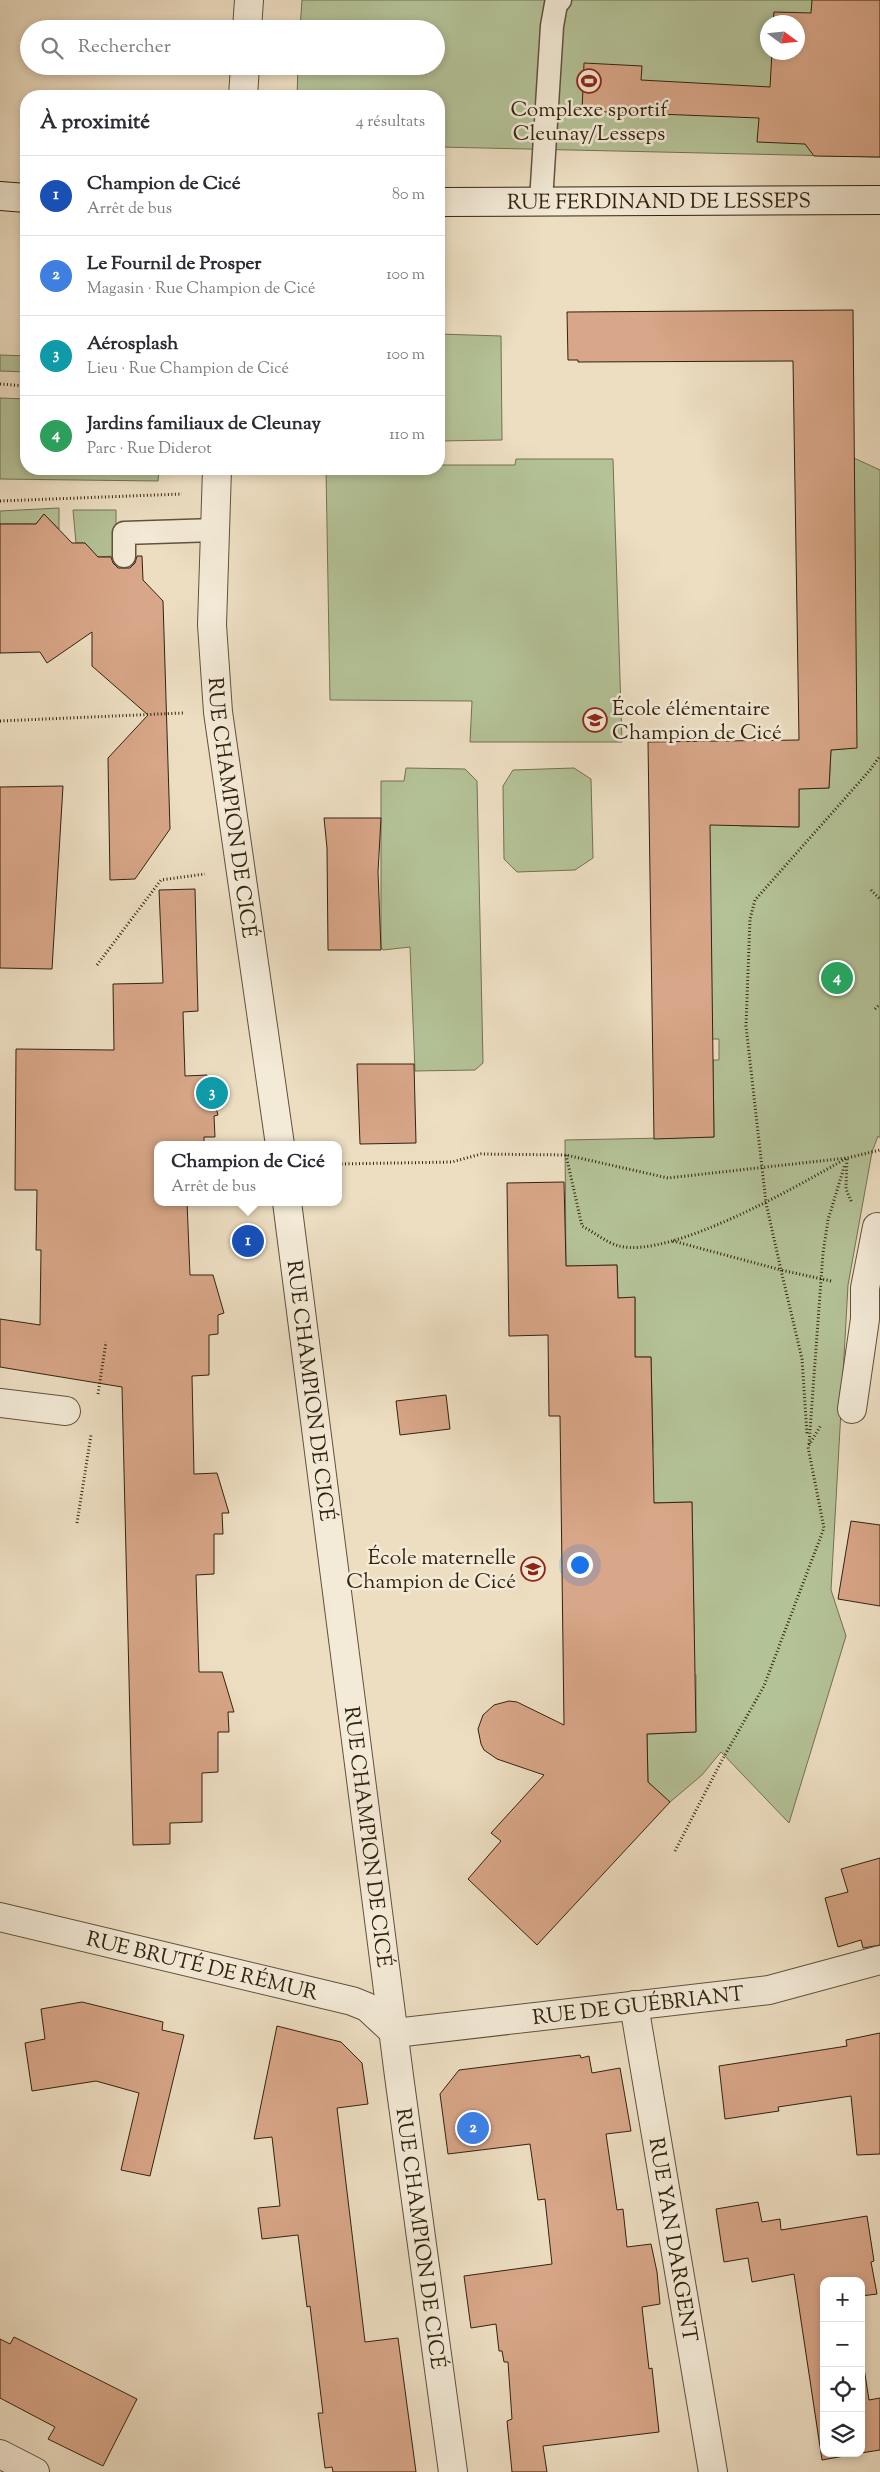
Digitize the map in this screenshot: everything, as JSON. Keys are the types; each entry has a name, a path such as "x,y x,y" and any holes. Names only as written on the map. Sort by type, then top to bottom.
{"street":[{"path":"248,20 249,0"},
{"path":"243,90 244,75"},
{"path":"0,196 20,198"},
{"name":"RUE FERDINAND DE LESSEPS","path":"445,202 880,200"},
{"name":"RUE CHAMPION DE CICÉ","path":"216,481 212,625 218,712 279,1141"},
{"name":"RUE CHAMPION DE CICÉ","path":"288,1206 453,2472"},
{"path":"852,1409 872,1320 865,1288 877,1227"},
{"path":"0,1403 66,1411"},
{"name":"RUE BRUTÉ DE RÉMUR","path":"0,1917 352,2001 367,2007 395,2033"},
{"name":"RUE DE GUÉBRIANT","path":"395,2033 769,1990 880,1960"},
{"name":"RUE YAN DARGENT","path":"634,2005 713,2472"},
{"path":"0,2454 35,2472"}],"lane":[{"path":"541,201 552,26 556,4 560,0"},
{"path":"124,556 124,533 215,530"}],"path":[{"path":"0,384 20,386"},
{"path":"0,501 216,481"},
{"path":"0,721 218,712"},
{"path":"675,1851 721,1762 764,1686 824,1528 808,1447 802,1359 766,1203 746,1026 750,919 755,900 870,770 880,756"},
{"path":"97,965 161,880 240,869"},
{"path":"871,890 880,899"},
{"path":"875,1009 880,1004"},
{"path":"342,1164 452,1162 481,1154 566,1154 668,1178 847,1158 880,1150"},
{"path":"566,1154 582,1226 619,1246 644,1247 673,1241 766,1203 847,1158"},
{"path":"847,1158 846,1189 855,1210 877,1227"},
{"path":"808,1447 820,1279 828,1220 847,1158"},
{"path":"673,1241 782,1270 865,1288"},
{"path":"97,1397 106,1342"},
{"path":"808,1447 824,1419 852,1409"},
{"path":"77,1523 92,1427"}],"green space":[{"name":"Complexe sportif Cleunay/Lesseps","path":"302,0 880,0 880,157 445,147 445,90 297,90 298,75 445,75 445,20 301,20"},
{"path":"445,334 501,336 502,440 445,441"},
{"path":"0,355 20,356 20,372 0,371"},
{"path":"0,398 20,399 20,475 158,475 158,481 0,479"},
{"path":"854,458 880,470 880,1138 878,1136 872,1152 848,1285 831,1590 846,1636 789,1823 721,1752 702,1775 670,1802 648,1782 647,1734 696,1732 696,1675 637,1674 694,1634 692,1502 635,1503 653,1446 651,1357 635,1357 635,1298 618,1298 617,1265 566,1266 565,1140 714,1137 713,1060 719,1060 719,1039 712,1039 709,792 740,791 741,826 799,827 799,789 829,788 831,750 854,748"},
{"path":"516,459 613,459 622,742 470,742 472,701 330,700 326,475 445,475 445,465 515,465"},
{"path":"59,508 59,529 44,514 36,524 0,524 0,511"},
{"path":"73,510 116,510 116,556 93,557 93,552 85,543 76,543"},
{"path":"406,768 465,769 477,781 483,1063 475,1070 415,1071 410,947 383,950 381,947 381,781 404,781"},
{"path":"574,768 591,779 593,858 575,870 517,872 504,859 503,786 513,770"}],"building":[{"path":"812,0 880,0 880,157 814,156 805,144 757,142 759,118 582,111 584,63 642,66 641,80 770,87 772,60 805,60 805,15 774,15 774,12 811,13"},
{"path":"853,310 857,748 831,750 829,788 799,789 799,827 710,825 714,1137 654,1139 648,742 799,740 793,361 578,362 578,360 568,360 567,312"},
{"path":"44,514 72,543 85,543 98,557 111,557 113,563 118,568 130,568 135,563 137,556 142,556 143,580 163,601 170,829 135,879 110,880 108,758 148,715 92,666 92,632 47,663 40,652 0,653 0,524 36,524"},
{"path":"63,786 52,969 0,968 0,787"},
{"path":"324,818 381,818 378,872 381,950 328,950 327,848"},
{"path":"195,889 198,1011 183,1012 185,1076 207,1075 218,1115 214,1116 215,1137 204,1137 204,1141 154,1141 154,1206 187,1206 190,1275 213,1275 224,1313 218,1315 218,1334 209,1335 209,1375 192,1376 194,1474 217,1473 229,1513 222,1513 223,1534 214,1534 214,1574 196,1575 199,1672 222,1672 234,1712 228,1712 229,1732 218,1732 218,1772 202,1773 202,1822 170,1823 170,1844 133,1845 122,1387 0,1367 0,1319 40,1325 41,1250 36,1250 37,1190 15,1190 16,1049 114,1050 113,984 163,983 159,890"},
{"path":"357,1064 414,1064 416,1143 360,1144"},
{"path":"564,1182 566,1266 617,1265 618,1298 635,1297 635,1357 651,1357 654,1503 692,1502 696,1732 647,1734 648,1782 670,1802 537,1945 468,1879 501,1841 491,1833 544,1775 497,1759 484,1750 478,1729 483,1715 494,1705 509,1701 517,1702 564,1725 560,1416 549,1416 548,1335 509,1336 507,1183"},
{"path":"446,1395 450,1429 400,1435 396,1401"},
{"path":"851,1521 880,1525 880,1606 838,1599"},
{"path":"880,1858 880,1945 863,1948 861,1940 838,1947 825,1898 848,1892 841,1869"},
{"path":"82,2002 163,2022 162,2030 184,2035 150,2176 121,2170 139,2093 96,2081 32,2091 25,2043 45,2039 41,2009"},
{"path":"277,2026 341,2042 362,2063 368,2104 337,2108 365,2342 398,2338 416,2472 333,2472 332,2467 325,2468 318,2413 323,2413 310,2306 307,2307 298,2235 262,2239 258,2208 280,2206 272,2137 254,2139"},
{"path":"880,2033 880,2154 857,2155 851,2096 778,2107 779,2111 725,2119 719,2066 847,2046 846,2040"},
{"path":"580,2055 581,2058 589,2056 592,2073 620,2068 631,2131 606,2134 617,2210 623,2209 627,2247 651,2244 657,2272 660,2304 642,2307 649,2369 652,2368 659,2432 543,2446 547,2472 512,2472 507,2421 512,2419 508,2362 504,2362 502,2351 499,2351 496,2324 471,2328 464,2276 552,2264 545,2199 538,2200 530,2144 448,2154 440,2094 459,2070"},
{"path":"758,2202 762,2222 780,2219 781,2230 867,2216 874,2261 871,2262 877,2294 865,2296 865,2277 820,2277 820,2447 794,2274 752,2282 748,2258 724,2262 716,2209"},
{"path":"14,2337 137,2399 103,2466 48,2439 55,2427 0,2398 0,2339 10,2344"},
{"path":"865,2374 869,2400 880,2398 880,2450 865,2452"},
{"path":"822,2457 839,2457 822,2460"}],"place":[{"name":"Complexe sportif Cleunay/Lesseps","path":"589,81"},
{"name":"École élémentaire Champion de Cicé","path":"595,720"},
{"name":"Jardins familiaux de Cleunay","path":"837,978"},
{"name":"Aérosplash","path":"212,1093"},
{"name":"Champion de Cicé","path":"248,1241"},
{"name":"École maternelle Champion de Cicé","path":"533,1569"},
{"name":"Le Fournil de Prosper","path":"473,2128"}]}
